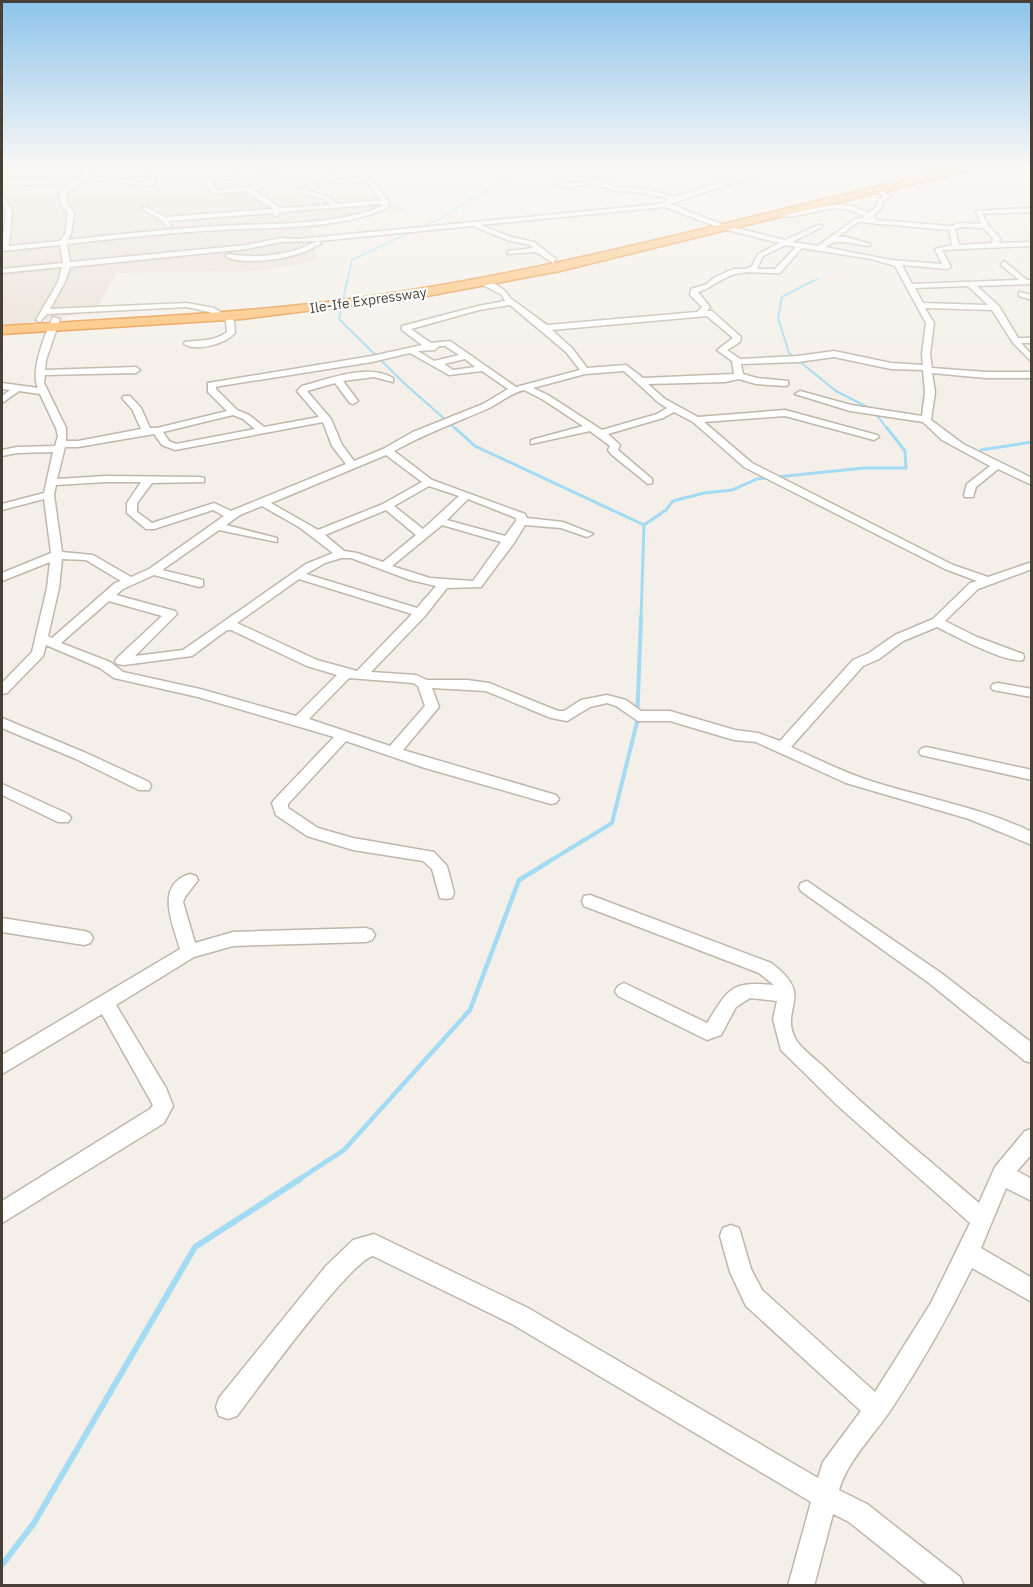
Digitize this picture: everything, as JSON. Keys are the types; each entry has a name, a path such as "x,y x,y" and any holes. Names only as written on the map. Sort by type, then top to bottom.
{"highway":[{"name":"Ile-Ife Expressway","path":"2,322 211,310 393,289 551,261 638,242"},
{"name":"Ile-Ife Expressway","path":"2,330 48,319 226,316 382,299 484,282 551,261"}],"street":[{"path":"3,248 62,242"},
{"path":"47,641 57,555 49,495 50,482 63,436 42,392 40,373 48,319 68,265 68,256 63,242"},
{"path":"2,271 87,262 229,255 274,242"},
{"path":"229,255 241,258 278,257 300,252 321,242"},
{"path":"527,242 532,243 551,261"},
{"path":"782,242 899,264 945,268 948,266 938,249 1032,244"},
{"path":"818,249 827,242"},
{"path":"857,242 868,245"},
{"path":"954,247 957,242"},
{"path":"747,271 755,267 760,255 786,243"},
{"path":"1018,245 1032,255"},
{"path":"700,313 706,307 694,295 694,291 710,286 718,279 736,271 777,271 800,246"},
{"path":"87,262 121,249"},
{"path":"509,253 525,250 551,261"},
{"path":"1004,263 1028,282"},
{"path":"899,264 930,322 931,330 926,354 930,392 926,420"},
{"path":"484,282 505,294 507,299 545,328 585,371"},
{"path":"909,286 1028,282"},
{"path":"971,285 996,308 1018,348 1032,360"},
{"path":"1022,294 1032,298"},
{"path":"429,346 405,328 478,308 513,302"},
{"path":"920,305 996,308"},
{"path":"188,344 216,342 227,338 231,333 231,324 226,316 211,310"},
{"path":"545,328 700,313 713,314 725,328 737,337 737,340 722,350 723,353 735,357 738,369 756,381 785,383 813,400 926,420 942,436 1032,482"},
{"path":"1015,340 1032,341"},
{"path":"262,431 246,417 234,412 211,390 211,385 372,359 429,346 453,348 483,368 590,426 615,445 616,453 648,481"},
{"path":"411,350 430,363 464,357"},
{"path":"643,381 725,379 738,369 821,354 828,361 860,368 891,366 986,375 1032,375"},
{"path":"436,363 452,373 483,368"},
{"path":"2,690 47,641 128,580 153,571 232,516 387,451 416,434 486,406 499,396 519,388 585,371 621,366 643,381 652,393 696,420 748,465 949,567 986,580"},
{"path":"40,373 136,370"},
{"path":"352,465 337,446 326,419 302,391 305,388 338,380 374,374 390,380"},
{"path":"338,380 352,402"},
{"path":"2,386 42,392"},
{"path":"2,400 16,389"},
{"path":"127,398 152,431 165,443 175,447 262,431 300,421 326,419"},
{"path":"805,418 821,408 813,400"},
{"path":"598,434 660,416 674,408"},
{"path":"2,453 59,447 152,431 234,412"},
{"path":"696,420 777,413 805,418 874,437"},
{"path":"534,442 584,430 590,426"},
{"path":"387,451 427,479 427,483"},
{"path":"969,495 971,486 998,464"},
{"path":"50,482 105,479 200,480"},
{"path":"149,479 132,503 132,513 150,527 214,506 232,516"},
{"path":"319,534 387,506 427,483 434,483 521,516 522,521"},
{"path":"2,507 49,495"},
{"path":"384,567 424,536 465,496"},
{"path":"261,502 280,510 319,534 340,554"},
{"path":"387,506 424,536"},
{"path":"440,521 510,541"},
{"path":"522,521 563,525 587,534"},
{"path":"105,664 187,653 297,575 325,558 340,554 353,555 384,567 444,584 464,586 477,584 510,541 522,521"},
{"path":"216,526 273,540"},
{"path":"2,577 57,555 89,557 128,580"},
{"path":"782,748 826,696 858,663 874,656 899,638 937,622 974,586 1032,564"},
{"path":"153,571 199,582"},
{"path":"297,575 421,614"},
{"path":"299,721 421,614 444,584"},
{"path":"107,596 171,614 124,661"},
{"path":"937,622 972,640 1018,657"},
{"path":"223,627 233,626 312,663 353,675 416,680 424,684 467,684 489,687 556,715 567,716 586,703 607,699 621,703 638,716 670,717 734,735 758,738 830,772 875,788 984,817 1032,839"},
{"path":"47,641 105,664 119,675 200,693 299,721 551,800"},
{"path":"393,752 432,707 424,684"},
{"path":"998,687 1032,693"},
{"path":"2,723 81,756 144,786"},
{"path":"344,735 280,803 281,811 314,832 352,844 428,856 439,866 446,893"},
{"path":"926,752 1032,775"},
{"path":"2,789 63,818"},
{"path":"189,952 174,902 177,894 190,880"},
{"path":"807,887 935,978 1032,1055"},
{"path":"590,901 765,968 781,980 787,994 782,1019 788,1044 845,1100 982,1219"},
{"path":"2,925 84,938"},
{"path":"2,1065 189,952 233,939 366,935"},
{"path":"624,991 707,1032 714,1029 730,1002 747,990 787,994"},
{"path":"2,1213 157,1116 163,1106 159,1094 105,1002"},
{"path":"801,1586 832,1471 877,1410 939,1311 968,1253 1002,1174 1032,1138"},
{"path":"1002,1174 1032,1191"},
{"path":"731,1236 741,1272 754,1298 877,1410"},
{"path":"228,1407 334,1274 361,1248 374,1245 520,1316 824,1496 858,1513 951,1586"},
{"path":"968,1253 1032,1291"}],"shaded area":[{"path":"2,242 314,242 318,261 258,271 116,273 95,312 2,326"}],"waterway":[{"path":"347,283 352,260 390,242"},
{"path":"810,283 819,278"},
{"path":"347,281 339,319 405,384 457,430"},
{"path":"812,281 782,297 778,318 789,353 836,391 873,410 888,430"},
{"path":"455,428 475,446 644,525"},
{"path":"644,525 666,510 673,501 704,493 732,490 757,479 864,468 906,468 905,451 887,428"},
{"path":"981,450 1032,442"},
{"path":"641,619 644,525"},
{"path":"545,864 612,823 637,722 641,618"},
{"path":"298,1180 344,1150 470,1010 519,880 547,863"},
{"path":"2,1565 34,1523 195,1247 300,1179"}]}
